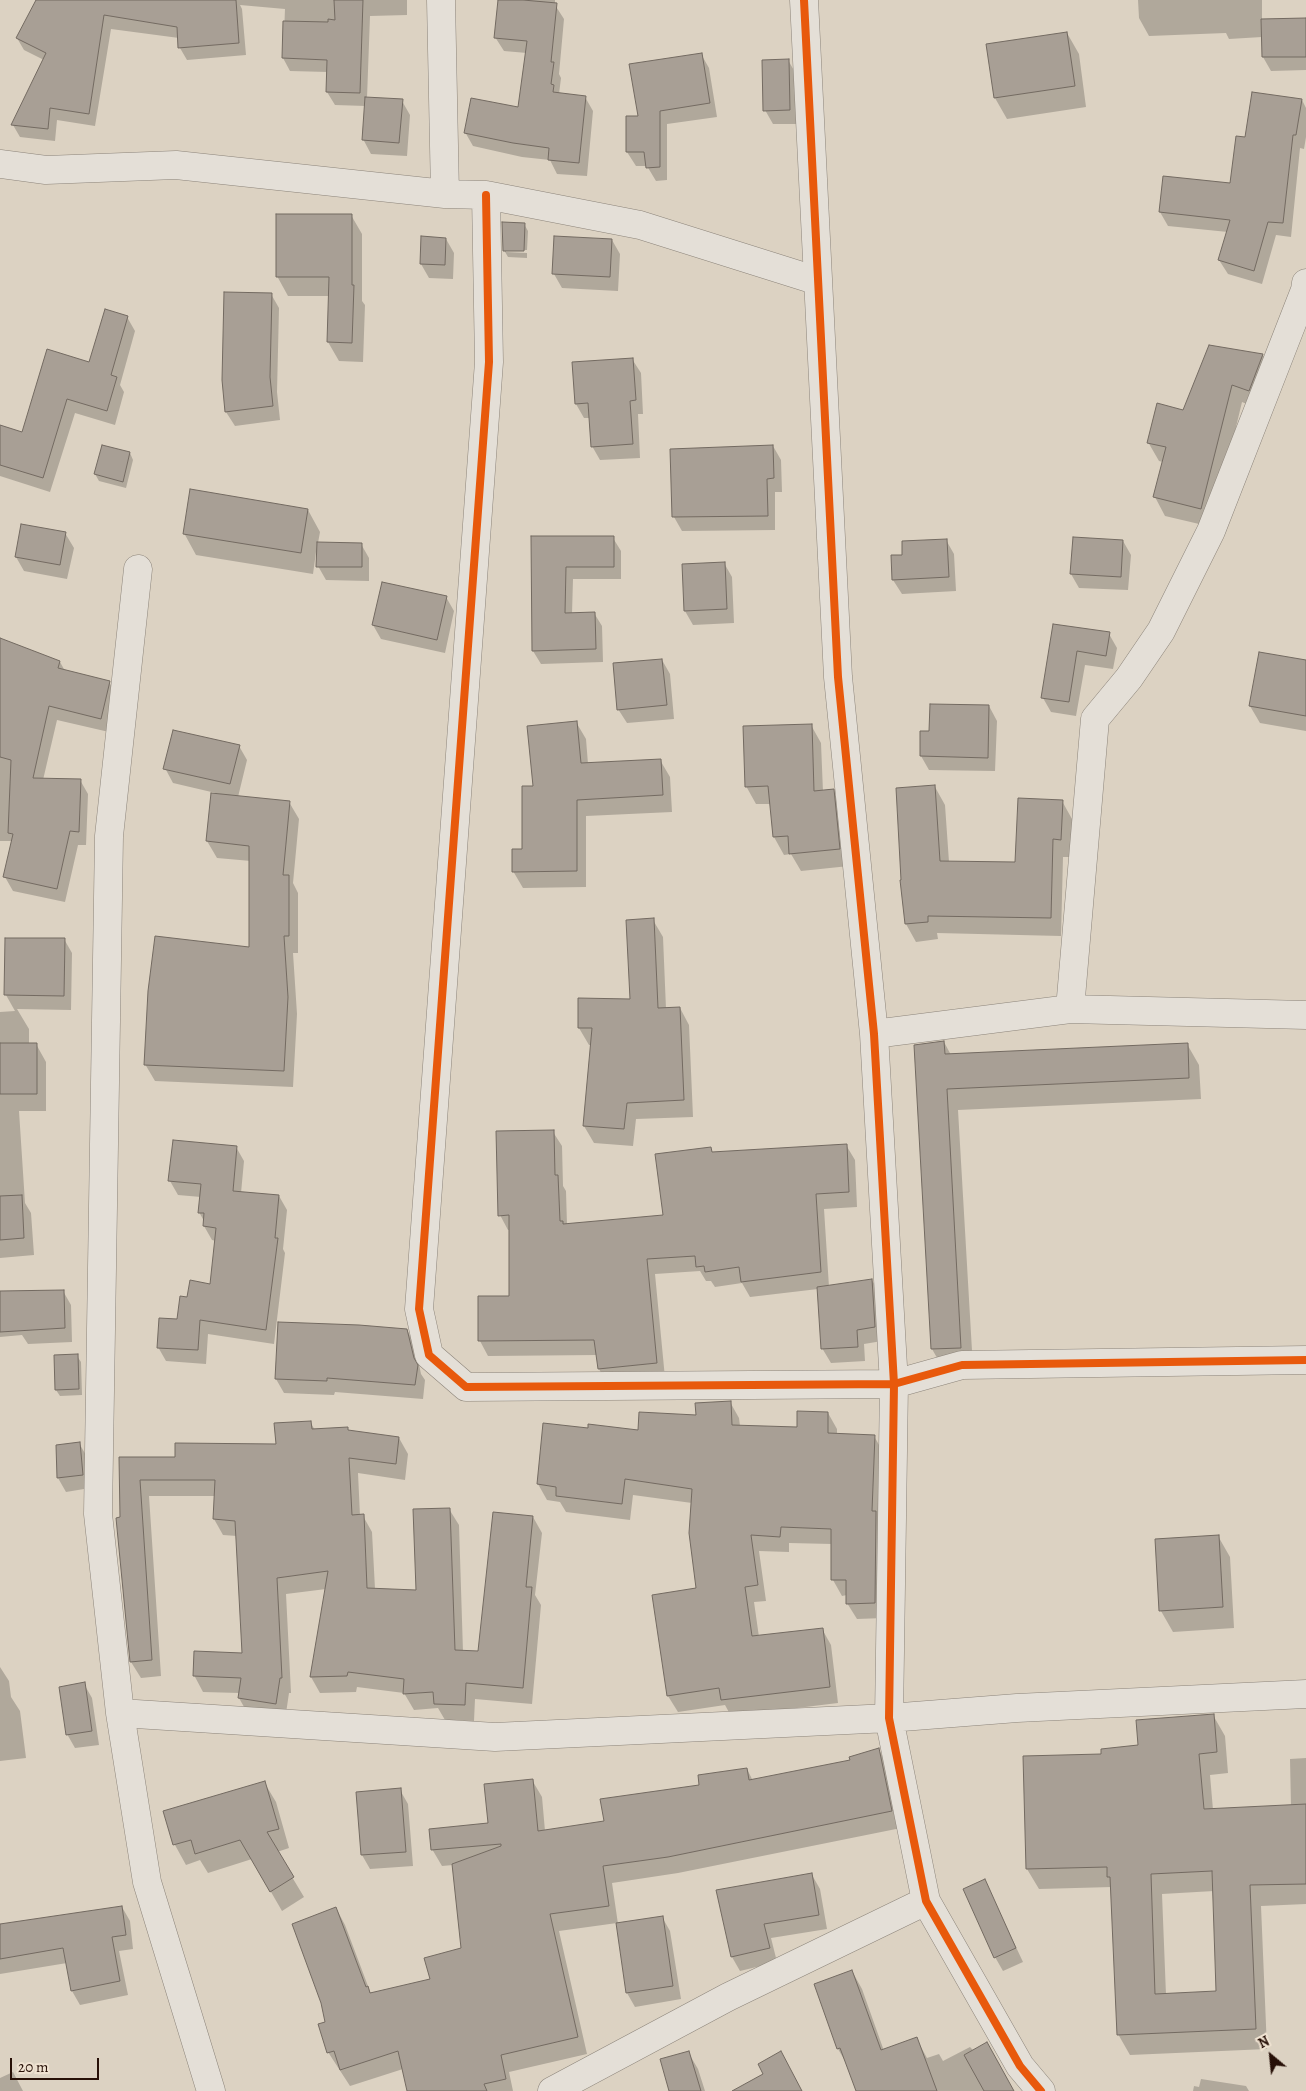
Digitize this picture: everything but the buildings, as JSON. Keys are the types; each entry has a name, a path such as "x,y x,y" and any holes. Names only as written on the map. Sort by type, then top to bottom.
{"street":[{"path":"441,0 445,194"},
{"path":"804,0 838,676 874,1034 894,1384 889,1718 926,1901 1020,2066 1041,2091"},
{"path":"0,164 46,170 176,165 445,194 486,195 640,225 818,281"},
{"path":"486,195 490,362 419,1309 429,1355 466,1387 894,1384 962,1365 1306,1360"},
{"path":"1070,1009 1095,718 1129,678 1161,631 1211,530 1305,290 1306,283"},
{"path":"138,569 109,836 98,1514 120,1713 147,1882 211,2091"},
{"path":"874,1034 1070,1009 1306,1015"},
{"path":"120,1713 495,1737 889,1718 1017,1708 1306,1694"},
{"path":"552,2091 728,1998 926,1901"}],"cycle path":[{"path":"804,0 838,677 874,1034 894,1384 889,1718 926,1901 1020,2066 1041,2091"},
{"path":"486,195 489,362 419,1309 429,1355 466,1387 894,1384 962,1365 1306,1360"}]}
